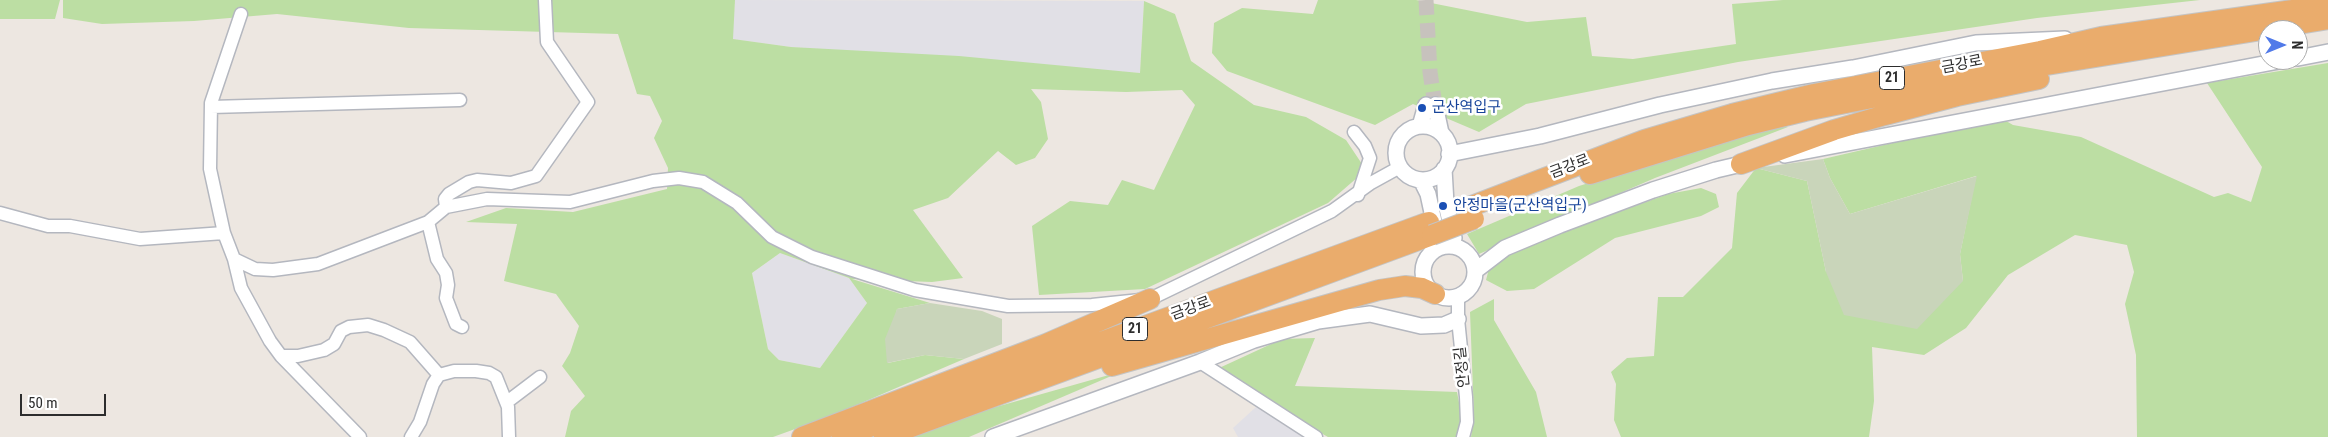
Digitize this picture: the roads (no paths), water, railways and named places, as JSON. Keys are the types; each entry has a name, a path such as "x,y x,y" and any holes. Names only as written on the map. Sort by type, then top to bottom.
{"highway":[{"name":"금강로","path":"884,437 1433,235 1471,213 1644,140 1732,114 1814,94 2040,51 2101,36 2328,5"},
{"name":"금강로","path":"1471,213 1748,124 1805,111 2016,70 2328,19"},
{"path":"2308,23 2328,19"},
{"path":"1741,164 1834,130 1957,96 2258,33"},
{"name":"금강로","path":"842,437 1433,235"},
{"path":"966,407 1379,290 1405,286 1422,288 1435,294"},
{"path":"802,437 961,377 1150,299"}],"street":[{"path":"446,207 445,199 449,194 469,182 477,180 511,183 536,176 588,102 546,42 545,0"},
{"path":"241,14 211,108 210,169 224,233 234,259 241,288 254,315 281,356 360,437"},
{"path":"1449,154 1540,136 1660,105 1772,81 1853,68 1976,43 2101,36"},
{"path":"2308,56 2328,52"},
{"path":"1475,271 1505,248 1653,190 1716,170 2258,65"},
{"path":"211,108 460,100"},
{"path":"1420,126 1431,105 1441,133 1448,144 1449,154 1444,169 1446,204 1455,247"},
{"path":"1441,133 1428,127 1420,126 1404,134 1396,150 1400,167 1404,174 1421,180 1430,179 1444,169"},
{"path":"1354,132 1365,146 1370,158 1358,194"},
{"path":"234,259 255,269 273,270 318,264 428,222 446,207 487,199 570,202 653,181 679,178 703,182 737,203 772,237 812,257 915,290 1008,306 1092,305 1150,299 1332,211 1400,167"},
{"path":"1421,180 1428,194 1433,235 1424,270 1425,279 1435,294 1442,297 1458,296 1471,286 1475,271 1469,256 1433,235"},
{"path":"0,213 48,226 76,227 140,239 224,233"},
{"path":"428,222 437,259 446,273 448,285 446,298 456,324 462,327"},
{"name":"안정길","path":"1458,296 1458,320 1467,422 1463,437"},
{"path":"993,437 1200,362 1254,340 1318,321 1370,314 1421,326 1444,325 1458,320"},
{"path":"281,356 298,356 324,350 334,344 341,331 349,327 368,325 393,333 410,342 439,375"},
{"path":"1200,362 1316,437"},
{"path":"411,437 420,422 433,384 439,375 454,371 489,373 496,377 507,402 508,437"},
{"path":"507,402 540,377"}],"tunnel":[{"path":"1426,0 1430,72 1435,105"}],"place":[{"name":"군산역입구","path":"1422,108"},
{"name":"안정마을(군산역입구)","path":"1443,206"}]}
